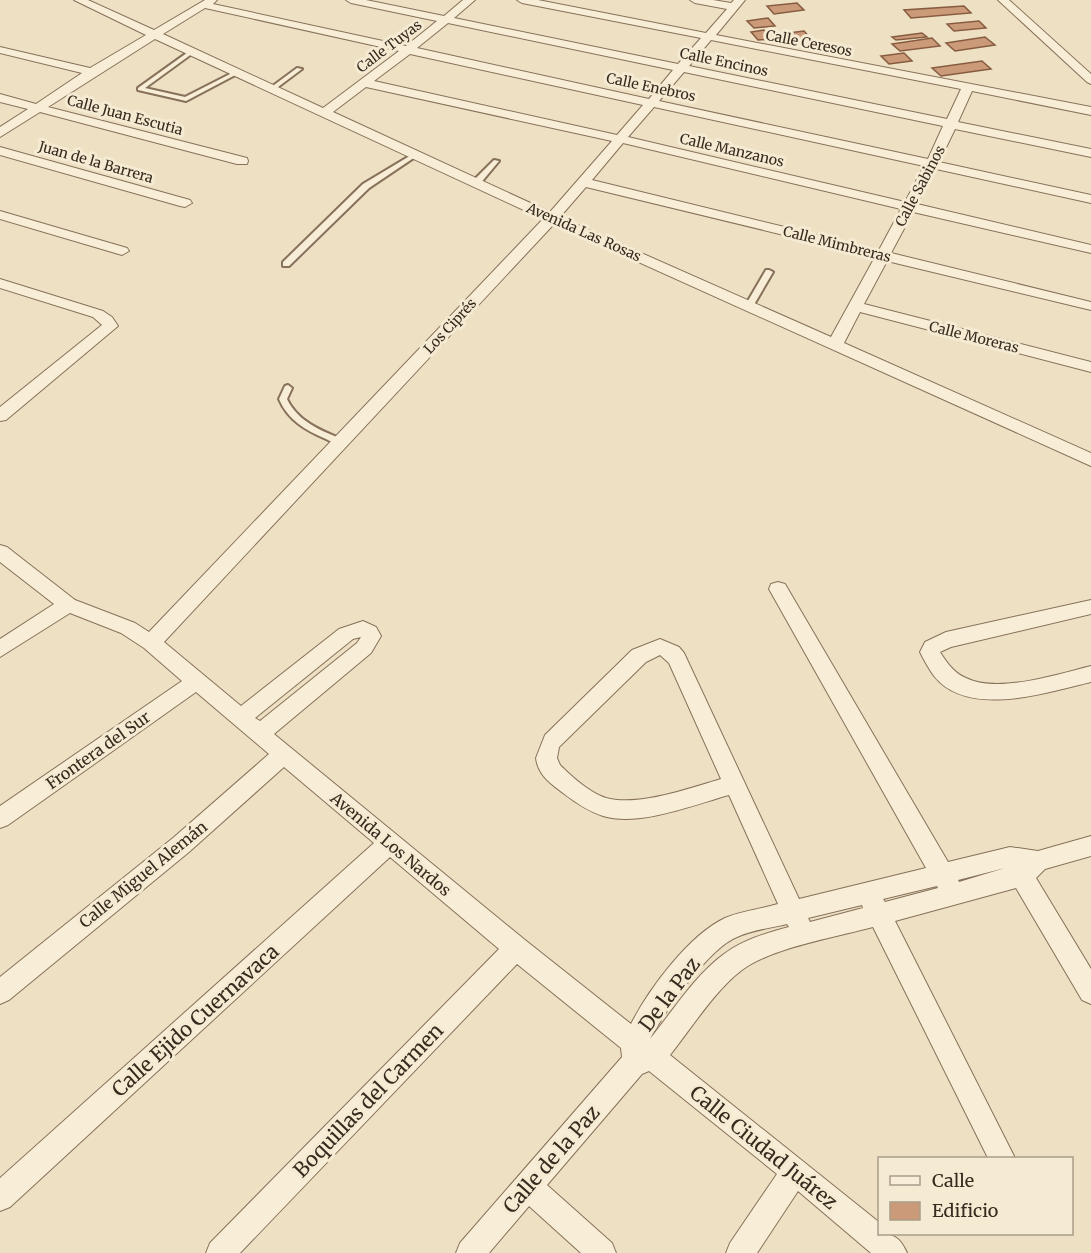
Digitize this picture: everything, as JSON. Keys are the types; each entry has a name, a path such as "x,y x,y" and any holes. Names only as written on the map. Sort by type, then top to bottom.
{"street":[{"name":"Avenida Las Rosas","path":"79,0 552,218 1091,460"},
{"name":"Calle Encinos","path":"351,0 1091,153"},
{"name":"Calle Tuyas","path":"324,113 470,0"},
{"name":"Calle Ceresos","path":"522,0 968,89 1091,111"},
{"path":"695,0 737,4"},
{"path":"1003,0 1091,80"},
{"path":"0,133 92,72 208,3"},
{"name":"Calle Enebros","path":"208,3 408,50 1091,199"},
{"name":"Los Ciprés","path":"151,643 552,218 737,4"},
{"path":"1,50 92,72"},
{"name":"Calle Manzanos","path":"365,83 620,139 1091,249"},
{"name":"Calle Sabinos","path":"835,345 932,164 968,89"},
{"name":"Calle Juan Escutia","path":"0,98 242,161"},
{"name":"Juan de la Barrera","path":"0,151 185,203"},
{"name":"Calle Mimbreras","path":"583,182 1091,306"},
{"path":"0,215 122,251"},
{"path":"0,284 98,314 109,323 106,330 0,416"},
{"name":"Calle Moreras","path":"857,307 1091,367"},
{"name":"Avenida Los Nardos","path":"0,552 68,605 128,628 151,643 516,948 639,1054"},
{"path":"778,589 949,884"},
{"path":"0,649 68,605"},
{"path":"1091,608 946,640 932,647 930,652 944,676 956,685 981,692 1012,690 1091,674"},
{"path":"240,718 346,634 363,628 369,632 370,641 364,648 259,734"},
{"path":"733,785 643,807 606,808 554,774 548,768 547,750 552,741 639,656 660,648 672,652 804,935"},
{"name":"Frontera del Sur","path":"0,819 197,681"},
{"name":"Calle Miguel Alemán","path":"0,992 181,845 284,754"},
{"name":"Calle Ejido Cuernavaca","path":"0,1197 390,843"},
{"name":"De la Paz","path":"639,1054 720,973 734,961 765,945 804,935 873,904 1091,846"},
{"path":"1023,865 1091,992"},
{"path":"873,904 1001,1157"},
{"name":"De la Paz","path":"639,1054 657,1004 716,936 732,927 792,911 873,904"},
{"name":"Boquillas del Carmen","path":"220,1253 516,948"},
{"name":"Calle Ciudad Juárez","path":"639,1054 795,1171 893,1253"},
{"name":"Calle de la Paz","path":"470,1253 639,1054"},
{"path":"740,1253 795,1171"},
{"path":"528,1186 602,1253"}],"lane":[{"path":"191,52 140,89 186,99 236,73"},
{"path":"272,89 299,69"},
{"path":"286,264 366,186 415,155"},
{"path":"476,183 496,161"},
{"path":"749,306 769,272"},
{"path":"288,388 283,399 285,406 295,417 310,428 341,442"}],"building":[{"path":"797,3 804,10 774,14 767,6"},
{"path":"964,6 971,13 911,18 904,10"},
{"path":"768,18 775,26 754,28 747,21"},
{"path":"979,21 986,28 954,31 947,24"},
{"path":"764,30 772,39 758,40 751,32"},
{"path":"804,31 811,39 780,43 772,35"},
{"path":"922,33 927,37 896,40 892,37"},
{"path":"985,37 995,45 955,51 946,43"},
{"path":"932,38 940,46 900,51 892,44"},
{"path":"904,53 912,61 889,64 881,56"},
{"path":"982,61 991,69 941,76 932,68"}]}
